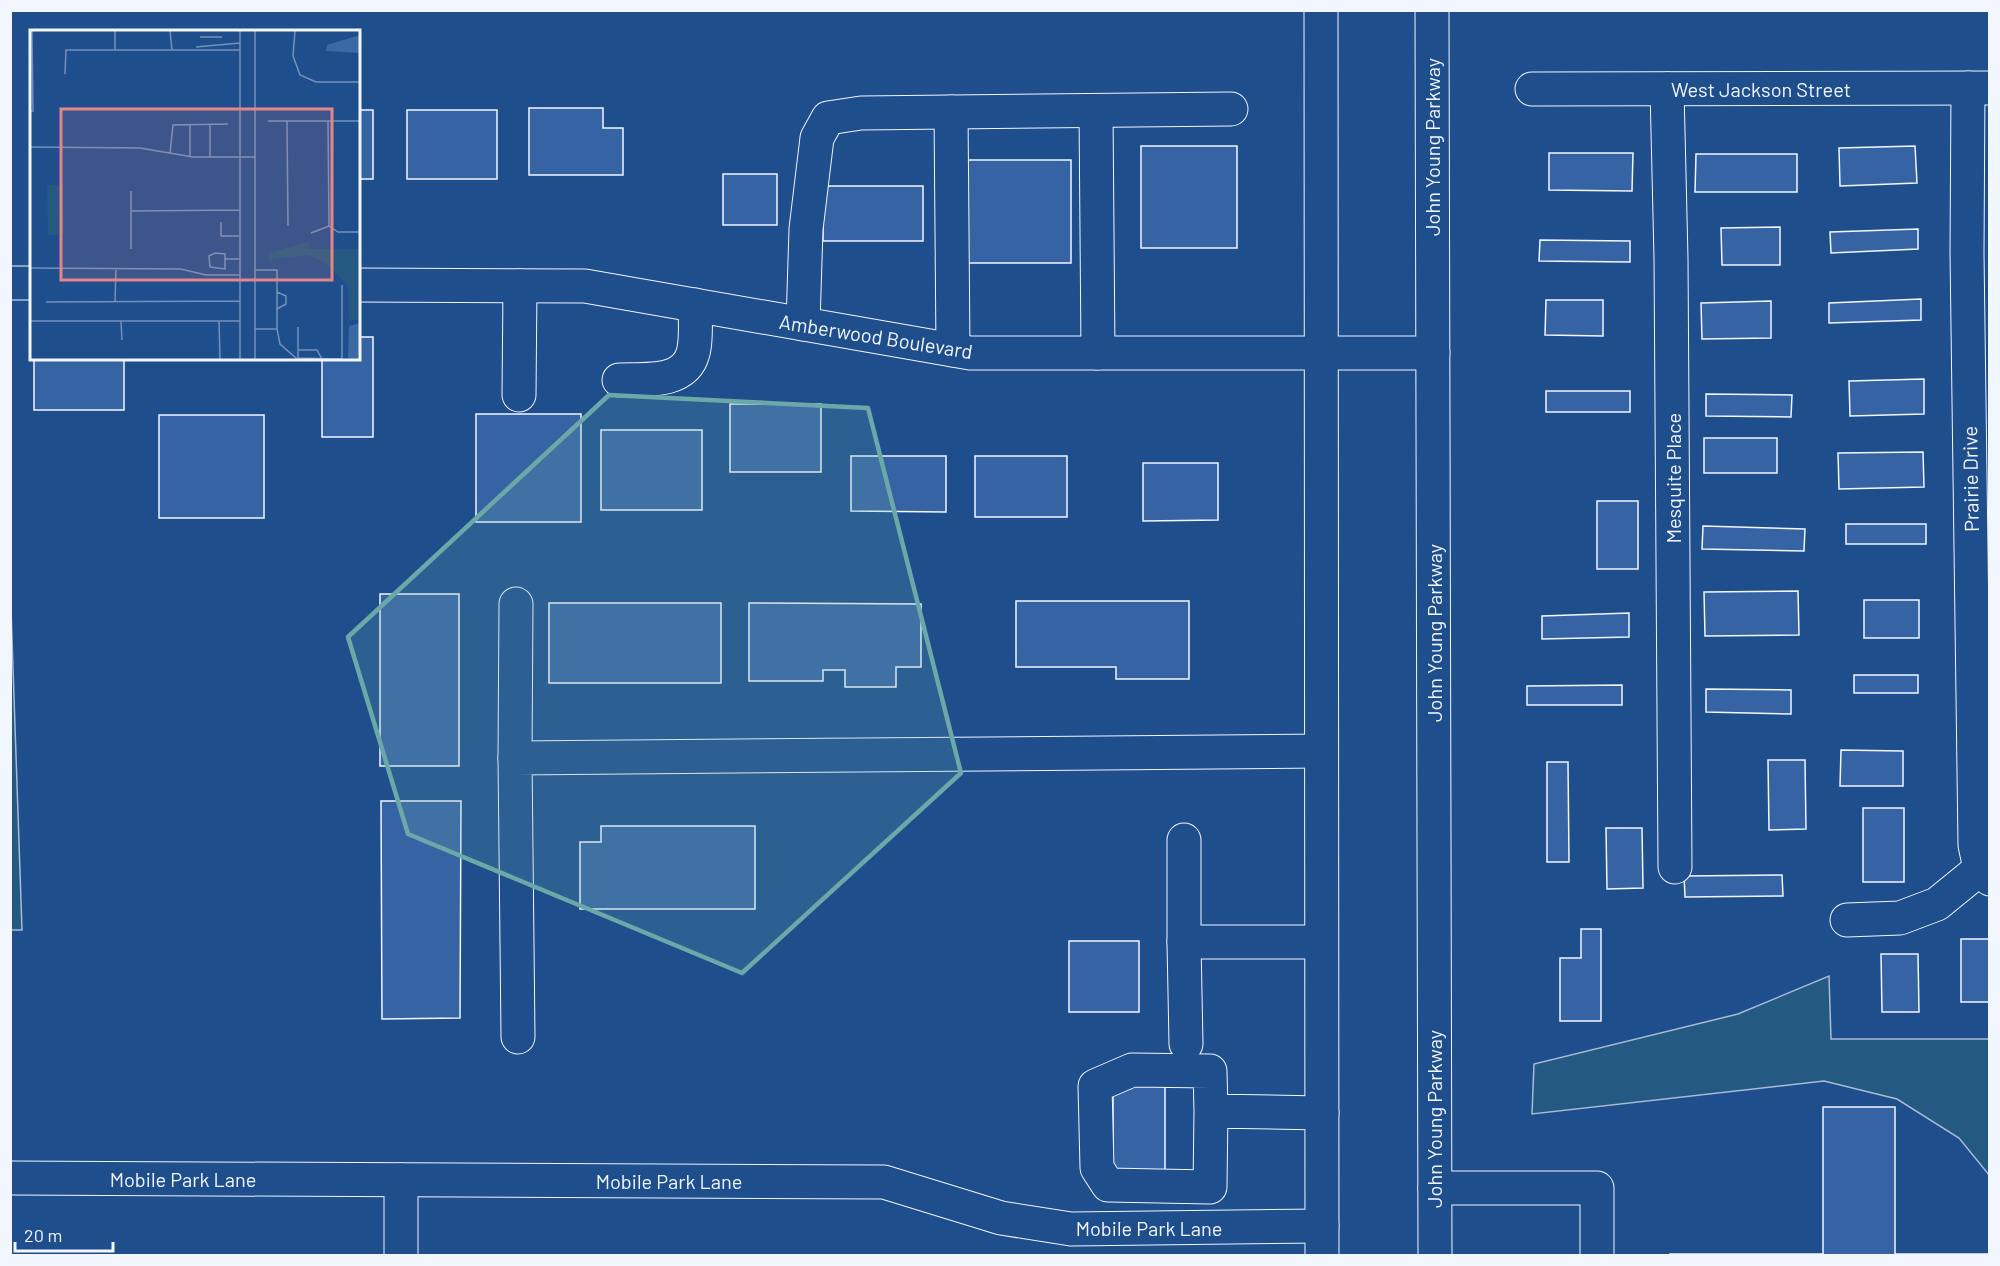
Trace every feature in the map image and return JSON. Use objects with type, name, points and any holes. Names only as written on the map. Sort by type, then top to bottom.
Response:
[{"type":"main road","points":[[1321,10],[1322,1241]]},
{"type":"main road","name":"John Young Parkway","points":[[1432,10],[1435,1256]]},
{"type":"main road","name":"West Jackson Street","points":[[1532,89],[1979,88]]},
{"type":"main road","name":"Prairie Drive","points":[[1979,88],[1967,253],[1976,845],[1985,874]]},
{"type":"main road","name":"Mesquite Place","points":[[1667,89],[1671,269],[1675,867]]},
{"type":"main road","points":[[803,324],[806,229],[816,138],[828,118],[861,112],[1231,109]]},
{"type":"main road","points":[[1096,111],[1098,353]]},
{"type":"main road","points":[[951,112],[953,350]]},
{"type":"main road","points":[[10,283],[30,283]]},
{"type":"main road","name":"Amberwood Boulevard","points":[[360,285],[585,286],[970,353],[1433,353]]},
{"type":"main road","points":[[519,395],[520,286]]},
{"type":"main road","points":[[619,380],[665,378],[681,373],[689,364],[694,351],[695,305]]},
{"type":"main road","points":[[516,604],[518,1036]]},
{"type":"main road","points":[[515,758],[1321,751]]},
{"type":"main road","points":[[1184,840],[1186,1044]]},
{"type":"main road","points":[[1847,920],[1900,918],[1937,904],[1985,874]]},
{"type":"main road","points":[[1184,942],[1321,942]]},
{"type":"main road","points":[[1132,1070],[1210,1071],[1211,1111],[1210,1187],[1108,1185],[1097,1168],[1095,1086],[1132,1070]]},
{"type":"main road","points":[[1211,1111],[1322,1113]]},
{"type":"main road","name":"Mobile Park Lane","points":[[10,1178],[884,1182],[1001,1218],[1071,1229],[1322,1241]]},
{"type":"main road","points":[[401,1256],[402,1180]]},
{"type":"main road","points":[[1435,1188],[1597,1188],[1597,1256]]},
{"type":"highlighted area","points":[[609,395],[868,408],[961,773],[742,973],[408,834],[348,637]]},
{"type":"shaded area","points":[[10,580],[22,930],[10,930]]},
{"type":"shaded area","points":[[1829,976],[1831,1039],[1989,1039],[1989,1175],[1959,1138],[1897,1099],[1824,1081],[1532,1114],[1534,1064],[1738,1014]]},
{"type":"building","points":[[529,108],[603,108],[603,128],[623,128],[623,175],[529,175]]},
{"type":"building","points":[[360,110],[373,110],[373,179],[360,179]]},
{"type":"building","points":[[407,110],[497,110],[497,179],[407,179]]},
{"type":"building","points":[[1141,146],[1237,146],[1237,248],[1141,248]]},
{"type":"building","points":[[1915,146],[1917,183],[1840,186],[1839,148]]},
{"type":"building","points":[[1549,153],[1633,153],[1632,191],[1549,190]]},
{"type":"building","points":[[1696,154],[1797,154],[1797,192],[1695,192]]},
{"type":"building","points":[[962,160],[1071,160],[1071,263],[962,263]]},
{"type":"building","points":[[723,174],[777,174],[777,225],[723,225]]},
{"type":"building","points":[[823,186],[923,186],[923,241],[823,241]]},
{"type":"building","points":[[1780,227],[1780,265],[1722,265],[1721,228]]},
{"type":"building","points":[[1918,229],[1918,249],[1831,253],[1830,232]]},
{"type":"building","points":[[1540,240],[1630,241],[1630,262],[1539,261]]},
{"type":"building","points":[[1921,299],[1921,320],[1829,323],[1829,303]]},
{"type":"building","points":[[1546,300],[1603,300],[1603,336],[1545,335]]},
{"type":"building","points":[[1771,301],[1771,338],[1702,339],[1701,303]]},
{"type":"building","points":[[360,337],[373,337],[373,437],[322,437],[322,360],[360,360]]},
{"type":"building","points":[[34,360],[124,360],[124,410],[34,410]]},
{"type":"building","points":[[1924,379],[1924,414],[1850,416],[1849,381]]},
{"type":"building","points":[[1546,391],[1630,391],[1630,412],[1546,412]]},
{"type":"building","points":[[1706,394],[1792,395],[1791,417],[1706,416]]},
{"type":"building","points":[[730,404],[821,404],[821,472],[730,472]]},
{"type":"building","points":[[476,414],[581,414],[581,522],[476,522]]},
{"type":"building","points":[[159,415],[264,415],[264,518],[159,518]]},
{"type":"building","points":[[601,430],[702,430],[702,510],[601,510]]},
{"type":"building","points":[[1704,438],[1777,438],[1777,473],[1704,473]]},
{"type":"building","points":[[1923,452],[1924,487],[1839,489],[1838,453]]},
{"type":"building","points":[[851,456],[946,456],[946,512],[851,511]]},
{"type":"building","points":[[975,456],[1067,456],[1067,517],[975,517]]},
{"type":"building","points":[[1143,463],[1218,463],[1218,520],[1143,521]]},
{"type":"building","points":[[1597,501],[1638,501],[1638,569],[1597,569]]},
{"type":"building","points":[[1846,524],[1926,524],[1926,544],[1846,544]]},
{"type":"building","points":[[1703,526],[1805,529],[1804,551],[1702,549]]},
{"type":"building","points":[[1798,591],[1799,635],[1705,636],[1704,592]]},
{"type":"building","points":[[380,594],[459,594],[459,766],[380,766]]},
{"type":"building","points":[[1864,600],[1919,600],[1919,638],[1864,638]]},
{"type":"building","points":[[1016,601],[1189,601],[1189,679],[1116,679],[1116,667],[1016,667]]},
{"type":"building","points":[[549,603],[721,603],[721,683],[549,683]]},
{"type":"building","points":[[749,603],[921,604],[921,667],[896,667],[896,687],[845,687],[845,670],[823,670],[823,681],[749,681]]},
{"type":"building","points":[[1629,613],[1629,637],[1542,639],[1542,616]]},
{"type":"building","points":[[1854,675],[1918,675],[1918,693],[1854,693]]},
{"type":"building","points":[[1622,685],[1622,705],[1527,705],[1527,686]]},
{"type":"building","points":[[1706,689],[1791,690],[1791,714],[1706,712]]},
{"type":"building","points":[[1841,750],[1903,751],[1903,786],[1840,786]]},
{"type":"building","points":[[1768,760],[1805,760],[1806,829],[1769,830]]},
{"type":"building","points":[[1547,762],[1568,762],[1569,862],[1547,862]]},
{"type":"building","points":[[381,801],[461,801],[460,1018],[382,1019]]},
{"type":"building","points":[[1863,808],[1904,808],[1904,882],[1863,882]]},
{"type":"building","points":[[601,826],[755,826],[755,909],[580,909],[580,842],[601,842]]},
{"type":"building","points":[[1606,828],[1642,828],[1643,888],[1607,889]]},
{"type":"building","points":[[1782,875],[1783,896],[1685,897],[1684,876]]},
{"type":"building","points":[[1581,929],[1601,929],[1601,1021],[1560,1021],[1560,958],[1581,958]]},
{"type":"building","points":[[1961,939],[1990,939],[1990,1002],[1961,1002]]},
{"type":"building","points":[[1069,941],[1139,941],[1139,1012],[1069,1012]]},
{"type":"building","points":[[1881,954],[1918,954],[1919,1012],[1882,1012]]},
{"type":"building","points":[[1113,1082],[1165,1082],[1165,1174],[1113,1174]]},
{"type":"building","points":[[1823,1107],[1895,1107],[1895,1254],[1990,1254],[1990,1256],[1670,1256],[1670,1254],[1823,1254]]}]
